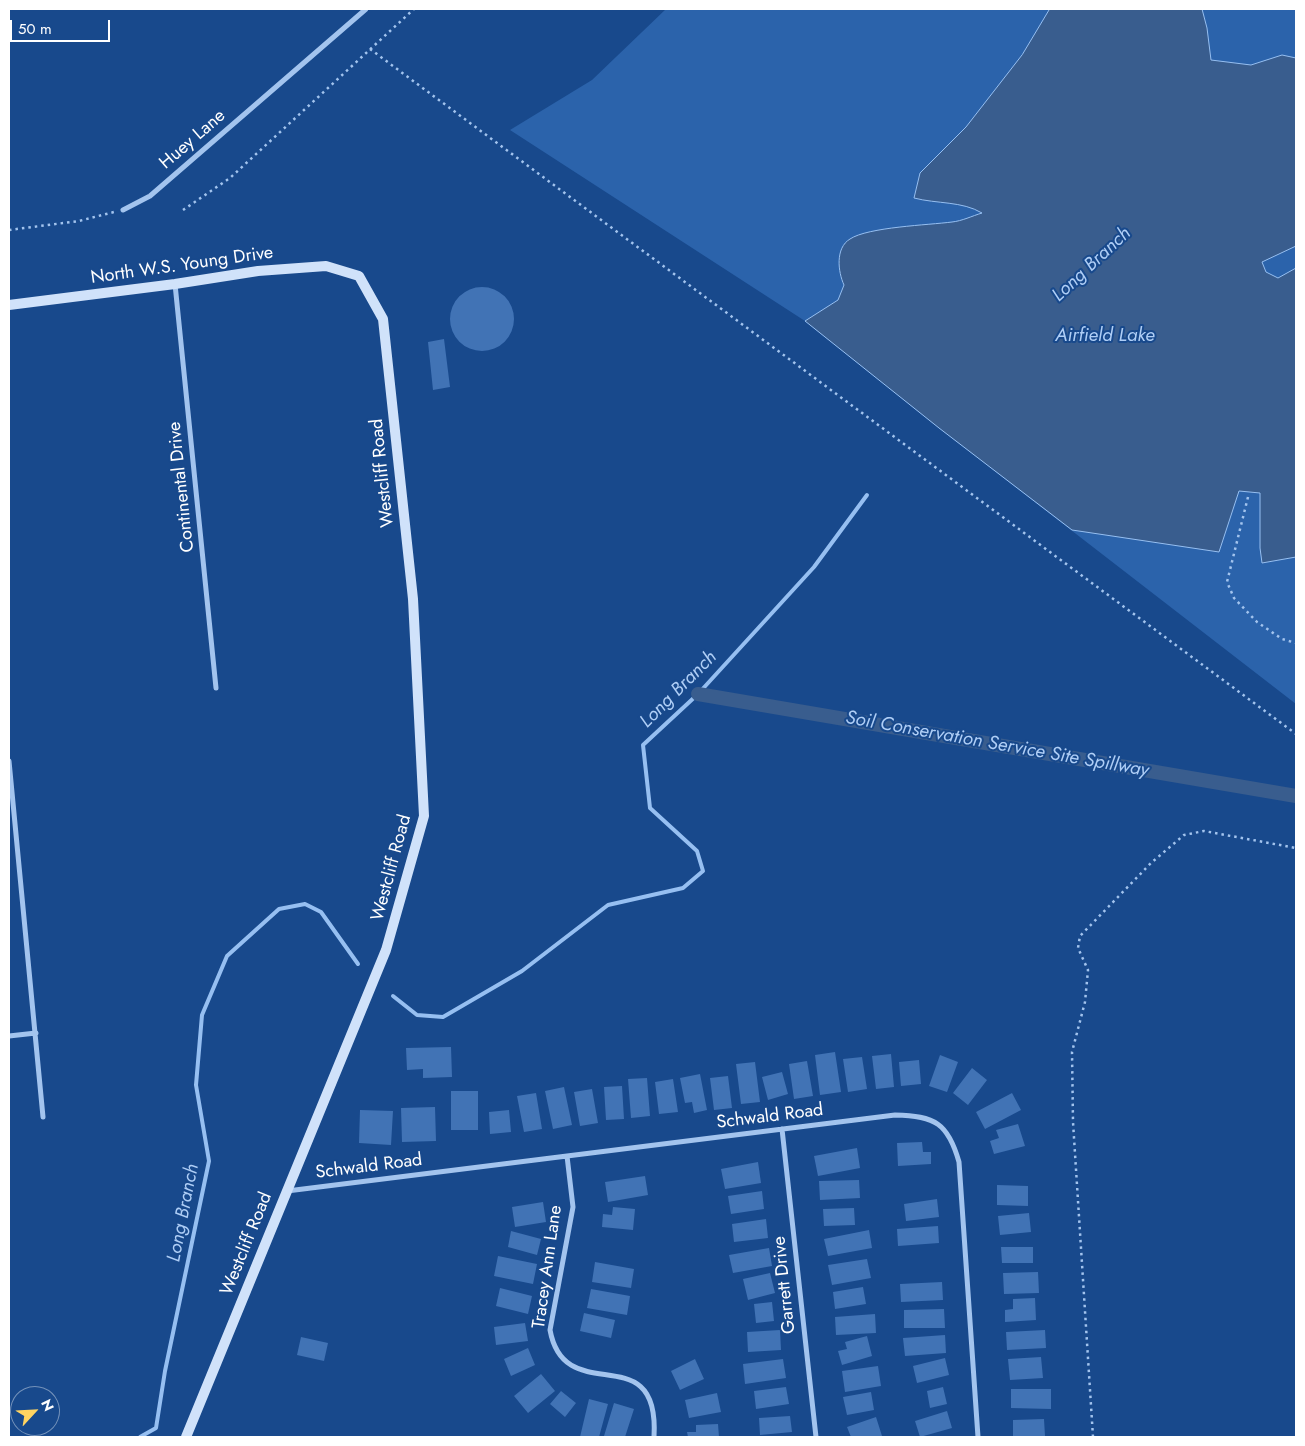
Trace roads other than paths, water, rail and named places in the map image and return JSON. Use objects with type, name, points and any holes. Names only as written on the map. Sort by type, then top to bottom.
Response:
[{"type":"street","name":"Huey Lane","points":[[123,210],[150,196],[366,9]]},
{"type":"street","name":"North W.S. Young Drive","points":[[9,305],[175,284],[258,271],[326,266],[359,276]]},
{"type":"street","name":"Westcliff Road","points":[[186,1437],[386,950],[424,816],[414,599],[383,319],[359,276]]},
{"type":"street","name":"Continental Drive","points":[[175,284],[216,688]]},
{"type":"street","points":[[9,761],[43,1117]]},
{"type":"street","points":[[9,1036],[36,1033]]},
{"type":"street","name":"Schwald Road","points":[[286,1191],[895,1114],[929,1118],[942,1126],[949,1134],[959,1162],[978,1437]]},
{"type":"street","name":"Garrett Drive","points":[[782,1129],[816,1437]]},
{"type":"street","name":"Tracey Ann Lane","points":[[567,1156],[573,1207],[550,1330],[553,1344],[560,1357],[579,1370],[625,1378],[642,1388],[654,1410],[654,1437]]},
{"type":"water","name":"Airfield Lake","points":[[1050,9],[1202,9],[1207,28],[1211,60],[1251,65],[1282,55],[1296,58],[1296,246],[1262,262],[1266,272],[1278,278],[1296,268],[1296,557],[1262,563],[1260,548],[1260,493],[1239,491],[1219,552],[1072,530],[939,428],[805,321],[838,300],[844,285],[839,267],[840,254],[845,243],[850,239],[870,232],[899,227],[963,220],[982,213],[966,206],[914,198],[920,173],[966,127],[1022,55]]},
{"type":"waterway","name":"Long Branch","points":[[393,996],[417,1015],[443,1017],[522,971],[608,905],[683,888],[703,871],[697,851],[650,808],[643,745],[698,694],[814,567],[867,495]]},
{"type":"waterway","name":"Soil Conservation Service Site Spillway","points":[[698,694],[1296,796]]},
{"type":"waterway","name":"Long Branch","points":[[140,1437],[156,1428],[165,1371],[209,1161],[196,1085],[202,1015],[227,956],[279,909],[305,904],[321,912],[358,964]]}]
